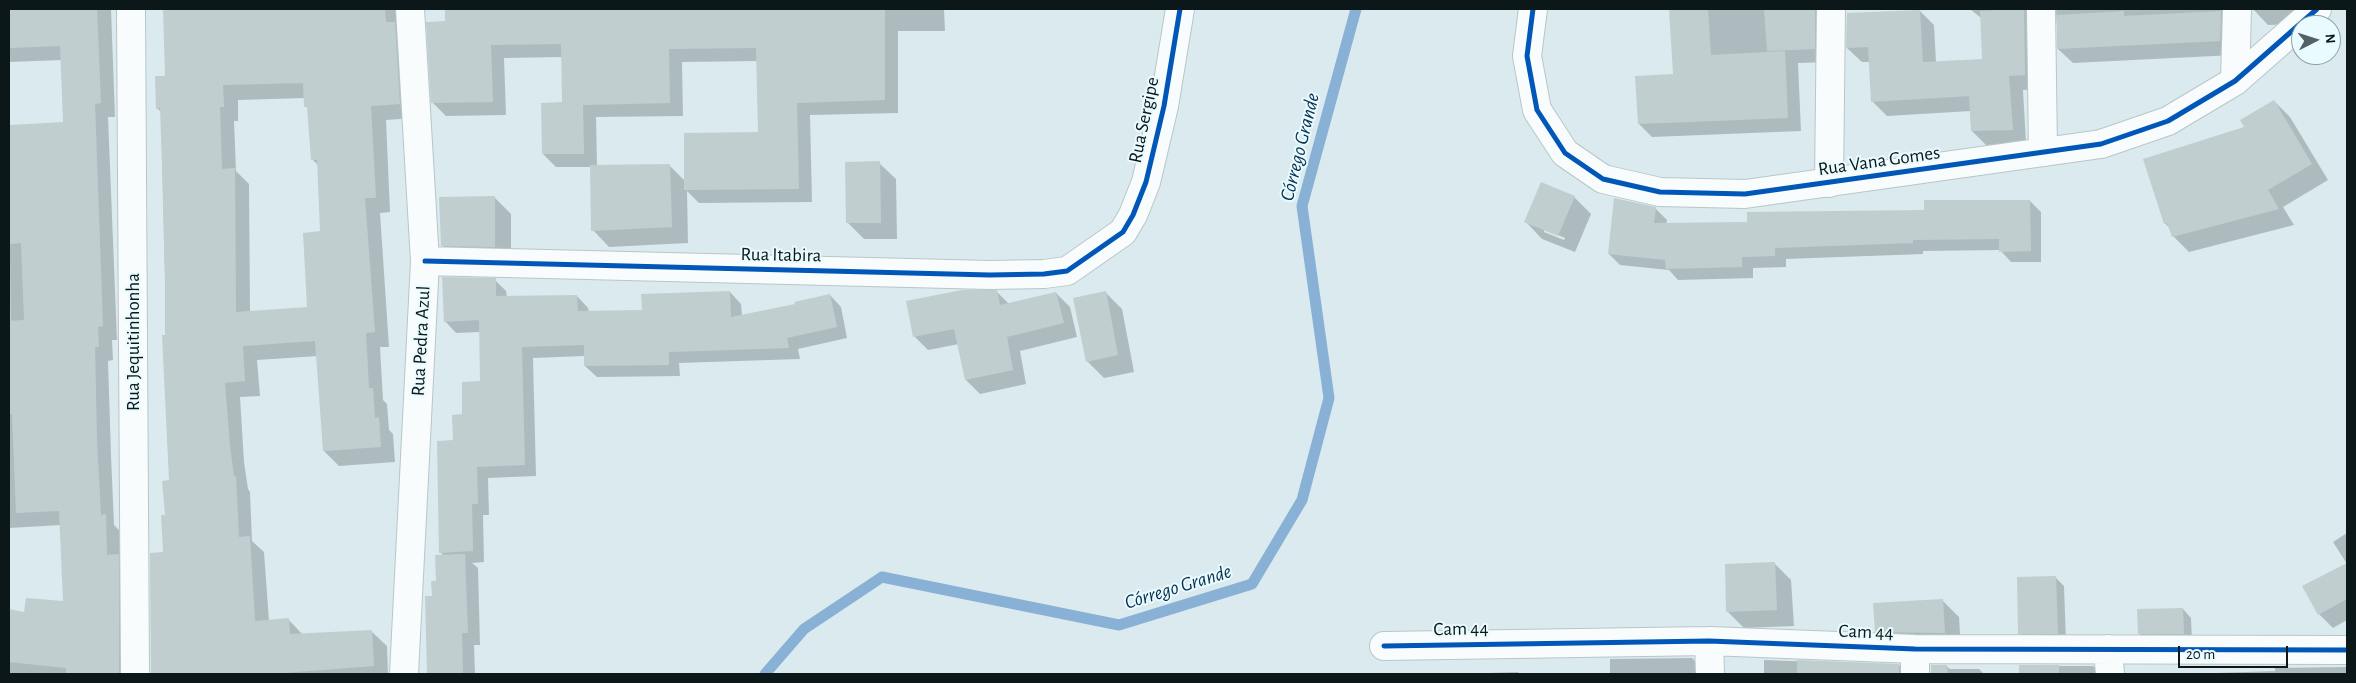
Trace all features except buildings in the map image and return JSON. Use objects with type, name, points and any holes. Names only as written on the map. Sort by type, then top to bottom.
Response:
[{"type":"street","name":"Rua Jequitinhonha","points":[[132,9],[136,674]]},
{"type":"street","name":"Rua Pedra Azul","points":[[404,674],[425,261],[410,9]]},
{"type":"street","name":"Rua Sergipe","points":[[1123,232],[1134,215],[1146,182],[1164,106],[1180,9]]},
{"type":"street","name":"Rua Vana Gomes","points":[[1533,9],[1527,56],[1537,110],[1565,153],[1603,179],[1660,192],[1745,194],[2101,144],[2168,121],[2235,81],[2317,9]]},
{"type":"street","points":[[1829,183],[1831,9]]},
{"type":"street","points":[[2041,9],[2043,152]]},
{"type":"street","points":[[2235,81],[2236,9]]},
{"type":"street","name":"Rua Itabira","points":[[425,261],[885,273],[1044,274],[1068,270],[1123,232]]},
{"type":"street","points":[[2336,650],[2347,633]]},
{"type":"street","points":[[1709,641],[1710,674]]},
{"type":"street","name":"Cam 44","points":[[1384,646],[1709,641],[1915,661],[2109,662],[2336,650]]},
{"type":"waterway","name":"Córrego Grande","points":[[765,674],[804,629],[882,577],[1119,625],[1252,584],[1302,500],[1329,398],[1302,206],[1356,9]]},
{"type":"cycle path","points":[[425,261],[990,275],[1044,274],[1067,271],[1123,232],[1133,215],[1146,182],[1164,106],[1180,9]]},
{"type":"cycle path","points":[[1533,9],[1527,56],[1537,110],[1565,153],[1603,179],[1660,192],[1745,194],[2101,144],[2168,121],[2235,81],[2317,9]]},
{"type":"cycle path","points":[[1384,646],[1709,641],[1915,649],[2347,650]]}]
